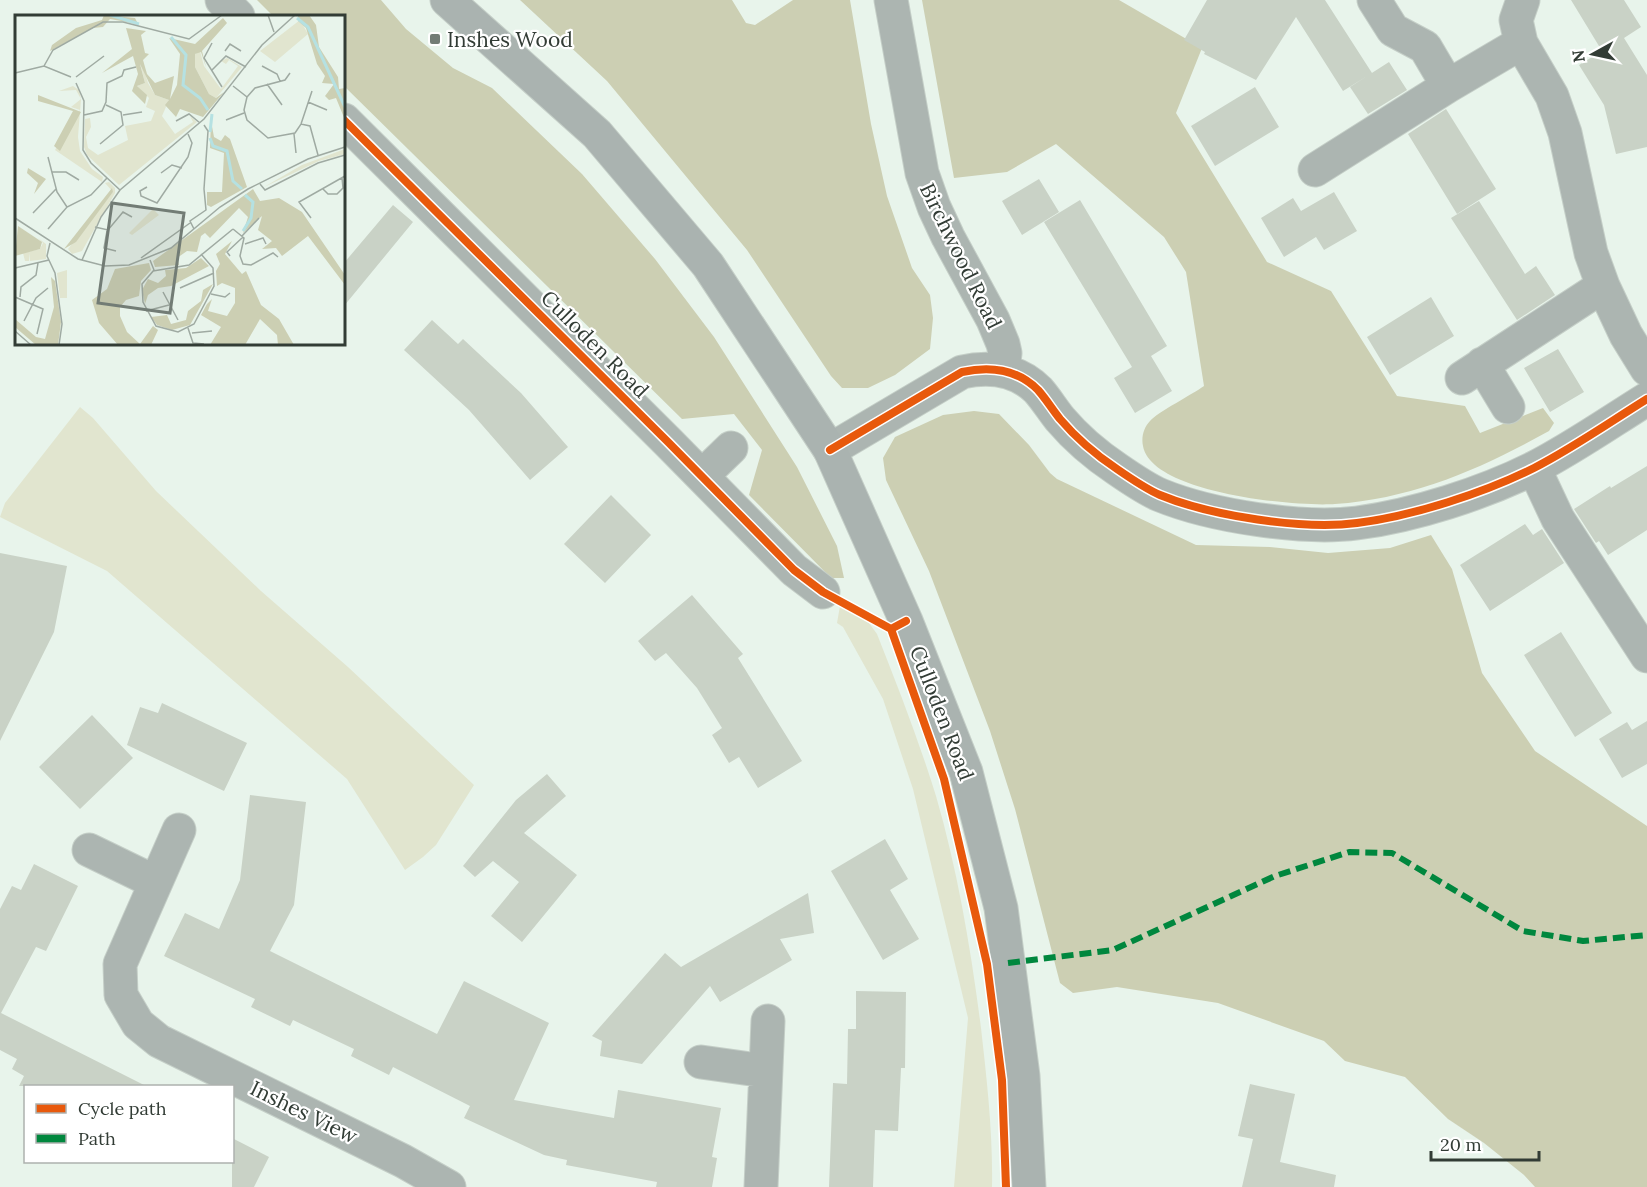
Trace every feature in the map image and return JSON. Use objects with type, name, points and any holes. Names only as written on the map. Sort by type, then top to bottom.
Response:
[{"type":"main road","name":"Culloden Road","points":[[447,0],[597,134],[708,265],[830,450],[906,621],[966,772],[1001,908],[1023,1076],[1029,1187]]},
{"type":"street","points":[[222,0],[237,15]]},
{"type":"street","name":"Birchwood Road","points":[[891,0],[922,174],[948,237],[993,320],[1003,344],[1005,353],[1003,371]]},
{"type":"street","points":[[1374,0],[1393,30],[1425,47],[1448,86]]},
{"type":"street","points":[[1523,0],[1516,20],[1521,43],[1552,96],[1565,133],[1586,230],[1603,286],[1626,334],[1647,369]]},
{"type":"street","points":[[1315,170],[1521,43]]},
{"type":"street","name":"Culloden Road","points":[[345,121],[794,570],[823,592]]},
{"type":"street","points":[[1508,407],[1472,371],[1603,286]]},
{"type":"street","points":[[830,450],[962,372],[982,368],[1021,376],[1037,390],[1086,447],[1119,471],[1160,494],[1203,509],[1238,516],[1294,522],[1356,523],[1407,513],[1493,486],[1534,468],[1647,399]]},
{"type":"street","points":[[702,476],[731,448]]},
{"type":"street","points":[[1534,468],[1558,519],[1647,656]]},
{"type":"street","name":"Inshes View","points":[[179,830],[120,964],[121,995],[138,1024],[159,1041],[403,1161],[449,1187]]},
{"type":"street","points":[[89,850],[155,882]]},
{"type":"street","points":[[761,1187],[768,1021]]},
{"type":"street","points":[[701,1062],[765,1071]]},
{"type":"green space","points":[[257,0],[381,0],[406,29],[453,68],[492,88],[582,174],[655,259],[714,337],[797,467],[837,546],[844,578],[831,578],[749,495],[762,450],[734,414],[682,419],[345,87],[345,15],[272,15]]},
{"type":"green space","points":[[520,0],[732,0],[746,23],[755,25],[793,0],[850,0],[871,124],[887,196],[912,268],[930,295],[933,318],[930,349],[895,375],[868,388],[842,388],[831,376],[747,250],[607,81]]},
{"type":"green space","points":[[922,0],[1119,0],[1202,48],[1176,113],[1267,262],[1331,291],[1397,396],[1465,406],[1480,433],[1543,408],[1554,423],[1549,431],[1498,458],[1420,488],[1364,501],[1335,504],[1289,503],[1227,494],[1197,486],[1171,475],[1152,462],[1143,446],[1142,439],[1146,426],[1154,417],[1204,386],[1186,272],[1164,237],[1056,144],[1007,172],[954,178]]},
{"type":"green space","points":[[80,407],[93,418],[156,491],[261,591],[348,667],[474,785],[436,845],[423,857],[405,870],[347,779],[107,571],[0,517],[5,503]]},
{"type":"green space","points":[[974,411],[999,414],[1057,479],[1196,545],[1270,547],[1328,553],[1390,548],[1431,535],[1452,569],[1482,673],[1535,751],[1647,826],[1647,1187],[1535,1187],[1524,1175],[1484,1143],[1448,1119],[1405,1077],[1345,1061],[1324,1041],[1218,1003],[1117,987],[1073,993],[1060,983],[1015,809],[990,731],[929,571],[886,480],[883,458],[895,437],[943,415]]},
{"type":"green space","points":[[840,606],[869,623],[877,634],[923,755],[944,825],[963,911],[981,1028],[991,1127],[992,1187],[954,1187],[968,1018],[913,789],[883,699],[843,627],[837,623]]},
{"type":"building","points":[[1207,0],[1325,0],[1372,73],[1343,91],[1296,17],[1256,80],[1204,54],[1205,52],[1184,40]]},
{"type":"building","points":[[1571,0],[1624,0],[1641,27],[1624,38],[1647,75],[1647,147],[1616,154],[1604,105],[1579,65],[1602,51]]},
{"type":"building","points":[[1389,62],[1407,90],[1368,114],[1350,87]]},
{"type":"building","points":[[1255,87],[1279,127],[1215,166],[1191,126]]},
{"type":"building","points":[[1446,109],[1496,189],[1457,214],[1408,134]]},
{"type":"building","points":[[1039,179],[1059,212],[1022,235],[1002,201]]},
{"type":"building","points":[[1334,192],[1357,231],[1324,250],[1316,237],[1284,257],[1261,218],[1293,198],[1301,211]]},
{"type":"building","points":[[1080,200],[1167,346],[1151,356],[1172,391],[1135,413],[1114,378],[1132,367],[1044,222]]},
{"type":"building","points":[[1479,201],[1525,274],[1536,266],[1555,295],[1517,320],[1451,218]]},
{"type":"building","points":[[393,205],[413,222],[345,305],[345,262]]},
{"type":"building","points":[[1431,297],[1454,336],[1390,375],[1367,337]]},
{"type":"building","points":[[432,320],[458,344],[463,339],[521,393],[568,447],[530,480],[469,410],[404,350]]},
{"type":"building","points":[[1558,349],[1584,392],[1550,412],[1524,368]]},
{"type":"building","points":[[1647,466],[1647,530],[1608,555],[1599,541],[1596,543],[1574,509]]},
{"type":"building","points":[[611,495],[651,535],[605,583],[564,544]]},
{"type":"building","points":[[1525,524],[1533,535],[1542,529],[1564,563],[1490,611],[1460,565]]},
{"type":"building","points":[[0,553],[67,566],[54,632],[0,741]]},
{"type":"building","points":[[692,595],[743,654],[738,658],[802,761],[758,788],[739,757],[729,763],[712,735],[722,728],[697,688],[666,653],[655,661],[638,641]]},
{"type":"building","points":[[1561,632],[1612,713],[1575,737],[1524,655]]},
{"type":"building","points":[[162,703],[247,743],[224,791],[127,745],[140,707],[158,713]]},
{"type":"building","points":[[92,715],[133,758],[80,809],[39,767]]},
{"type":"building","points":[[1647,721],[1647,764],[1622,778],[1599,739],[1627,722],[1632,730]]},
{"type":"building","points":[[547,774],[566,796],[524,833],[577,875],[522,942],[491,916],[519,882],[493,861],[475,877],[463,866],[516,800]]},
{"type":"building","points":[[250,795],[306,802],[294,905],[270,951],[437,1034],[464,981],[549,1023],[514,1100],[614,1118],[618,1090],[721,1108],[712,1157],[717,1158],[712,1187],[656,1187],[657,1182],[566,1165],[567,1160],[544,1155],[464,1118],[470,1106],[393,1067],[389,1075],[351,1056],[354,1049],[293,1020],[290,1026],[251,1007],[255,999],[164,956],[185,913],[219,929],[240,880]]},
{"type":"building","points":[[885,839],[908,879],[890,890],[919,939],[883,960],[831,871]]},
{"type":"building","points":[[34,864],[78,886],[46,951],[36,947],[1,1013],[144,1085],[19,1086],[24,1076],[12,1069],[17,1059],[0,1050],[0,909],[12,886],[21,890]]},
{"type":"building","points":[[808,893],[814,933],[780,939],[792,960],[720,1002],[710,986],[642,1064],[600,1056],[602,1041],[592,1036],[665,953],[681,967]]},
{"type":"building","points":[[856,991],[906,992],[905,1068],[901,1068],[898,1131],[875,1130],[873,1187],[829,1187],[833,1083],[847,1084],[848,1029],[856,1029]]},
{"type":"building","points":[[1250,1084],[1295,1094],[1280,1162],[1336,1175],[1334,1187],[1242,1187],[1253,1139],[1238,1136]]},
{"type":"building","points":[[234,1139],[269,1157],[254,1187],[232,1187]]},
{"type":"marked path","points":[[1008,963],[1113,950],[1275,876],[1349,852],[1392,853],[1523,931],[1583,941],[1647,935]]},
{"type":"cycle path","points":[[345,121],[794,570],[823,592],[891,629],[906,621]]},
{"type":"cycle path","points":[[830,450],[962,372],[982,369],[1002,371],[1012,373],[1030,383],[1041,393],[1066,426],[1087,446],[1127,476],[1160,495],[1181,503],[1257,520],[1335,525],[1401,515],[1493,486],[1549,460],[1647,399]]},
{"type":"cycle path","points":[[891,629],[944,779],[987,964],[1002,1080],[1006,1187]]},
{"type":"place","name":"Inshes Wood","points":[[435,39]]}]
